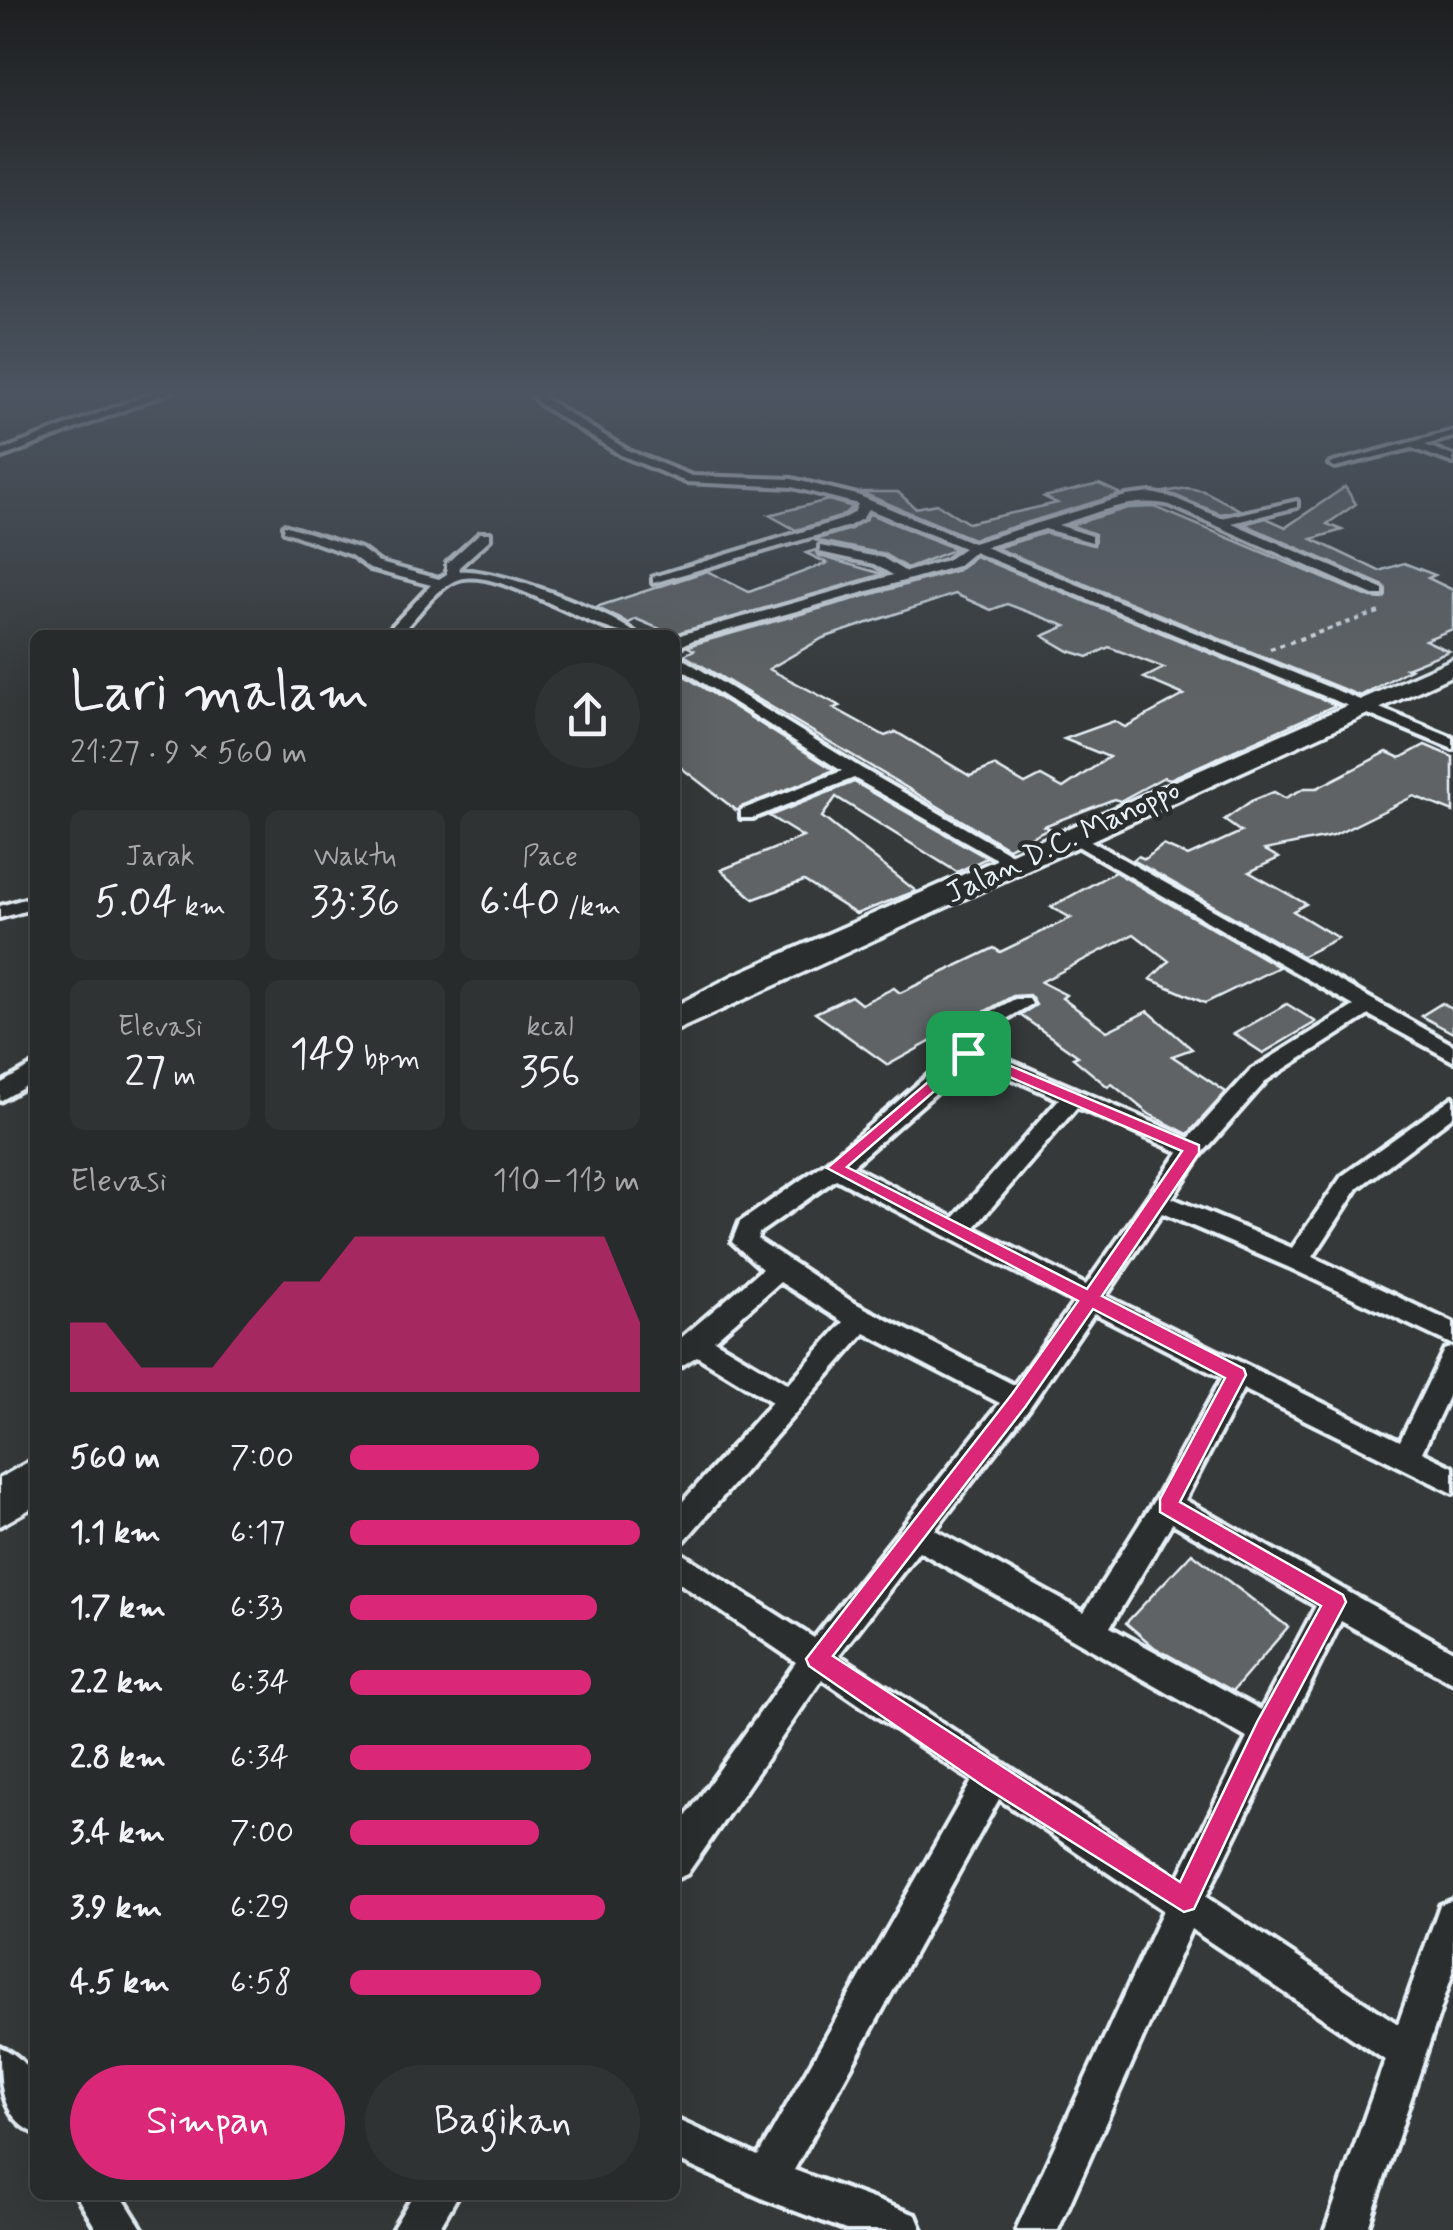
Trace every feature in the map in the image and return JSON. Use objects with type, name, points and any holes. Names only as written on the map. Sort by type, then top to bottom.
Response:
[{"type":"highway","name":"Jalan D.C. Manoppo","points":[[680,1017],[744,984],[1453,666]]},
{"type":"highway","points":[[0,1505],[30,1483]]},
{"type":"street","points":[[832,494],[865,503],[1365,704],[1453,744]]},
{"type":"street","points":[[680,642],[952,563],[973,548],[1151,497],[1220,522],[1378,592]]},
{"type":"street","points":[[658,580],[845,522],[859,515],[865,503]]},
{"type":"street","points":[[1220,522],[1293,504]]},
{"type":"street","points":[[1045,525],[1086,539]]},
{"type":"street","points":[[288,528],[356,552],[374,566],[449,580],[484,576],[568,604],[621,630]]},
{"type":"street","points":[[396,630],[449,580],[452,566],[485,536]]},
{"type":"street","points":[[825,549],[878,561],[905,577]]},
{"type":"street","points":[[683,670],[1015,862]]},
{"type":"street","points":[[747,814],[855,772]]},
{"type":"street","points":[[1076,838],[1453,1054]]},
{"type":"street","points":[[0,912],[30,903]]},
{"type":"street","points":[[1022,1004],[965,1034],[960,1047],[1193,1149]]},
{"type":"street","points":[[680,1855],[817,1659],[1019,1400],[1193,1149],[1260,1075],[1368,1006]]},
{"type":"street","points":[[968,1053],[835,1168],[746,1231],[744,1242],[778,1270],[862,1319],[1019,1400]]},
{"type":"street","points":[[0,1094],[30,1074]]},
{"type":"street","points":[[958,1230],[1075,1095]]},
{"type":"street","points":[[1297,1260],[1350,1182],[1453,1105]]},
{"type":"street","points":[[835,1168],[1237,1375],[1453,1481]]},
{"type":"street","points":[[1156,1201],[1297,1260],[1453,1335]]},
{"type":"street","points":[[778,1270],[686,1351],[791,1399]]},
{"type":"street","points":[[680,1525],[862,1319]]},
{"type":"street","points":[[1406,1457],[1453,1358]]},
{"type":"street","points":[[1090,1632],[1167,1506],[1237,1375]]},
{"type":"street","points":[[1167,1506],[1453,1668]]},
{"type":"street","points":[[913,1533],[1265,1730]]},
{"type":"street","points":[[680,1566],[1404,2050]]},
{"type":"street","points":[[1037,2230],[1184,1900],[1265,1730],[1335,1602]]},
{"type":"street","points":[[766,2180],[992,1778]]},
{"type":"street","points":[[1346,2230],[1404,2050],[1453,1918]]},
{"type":"street","points":[[0,2066],[30,2105]]},
{"type":"street","points":[[680,2141],[766,2180],[901,2230]]},
{"type":"street","points":[[100,2200],[122,2230]]},
{"type":"street","points":[[413,2230],[434,2200]]},
{"type":"path","points":[[1244,658],[1385,610],[1378,592]]},
{"type":"building","points":[[865,494],[900,494],[915,508],[937,504],[968,523],[1057,503],[1044,497],[1121,494],[973,539]]},
{"type":"building","points":[[1169,494],[1210,494],[1240,510],[1221,514]]},
{"type":"building","points":[[1335,494],[1350,494],[1356,504],[1327,524],[1342,530],[1312,539],[1379,571],[1404,563],[1435,575],[1428,578],[1453,590],[1453,629],[1425,640],[1449,651],[1406,668],[1410,669],[1360,696],[996,548],[1045,533],[1094,545],[1095,534],[1070,525],[1128,508],[1155,507],[1371,598],[1383,599],[1384,586],[1244,524],[1266,518],[1286,527]]},
{"type":"building","points":[[828,500],[853,507],[840,517],[796,530],[769,515]]},
{"type":"building","points":[[870,514],[956,549],[907,568],[884,554],[814,540],[851,529]]},
{"type":"building","points":[[816,550],[819,556],[883,574],[680,633],[680,630],[662,630],[636,619],[629,623],[596,607],[707,571],[749,592],[827,563],[806,553]]},
{"type":"building","points":[[975,556],[1336,705],[1170,779],[1164,777],[1120,801],[1114,799],[1044,826],[1049,828],[1008,848],[684,655],[694,650],[688,647],[694,644],[958,570]],"holes":[[[955,594],[991,610],[1007,604],[1066,626],[1043,636],[1069,651],[1088,657],[1109,647],[1164,668],[1144,678],[1184,695],[1125,727],[1114,721],[1064,739],[1109,757],[1063,788],[1041,776],[1025,784],[994,766],[970,776],[896,732],[885,736],[834,708],[840,706],[769,669],[823,638]]]},
{"type":"building","points":[[680,673],[834,770],[737,811],[680,767]]},
{"type":"building","points":[[1425,745],[1453,757],[1453,812],[1414,796],[1333,836],[1265,850],[1279,858],[1249,872],[1306,904],[1293,911],[1338,938],[1302,956],[1133,860],[1138,856],[1145,859],[1163,845],[1188,856],[1241,832],[1224,820],[1251,801],[1274,792],[1285,798],[1305,788],[1317,788],[1387,752],[1400,758]]},
{"type":"building","points":[[854,782],[987,858],[957,872],[836,797],[822,817],[916,891],[856,914],[804,881],[754,899],[721,870],[803,837],[769,816]]},
{"type":"building","points":[[1115,872],[1279,967],[1205,1003],[1150,979],[1169,961],[1134,934],[1041,982],[1066,995],[1062,998],[1107,1031],[1148,1011],[1192,1049],[1172,1056],[1226,1092],[1188,1134],[1149,1114],[1112,1084],[1108,1087],[1073,1058],[1078,1056],[1020,1015],[1036,1005],[1029,995],[1013,996],[888,1065],[815,1013],[851,996],[861,1004],[894,988],[900,993],[994,948],[1000,952],[1071,918],[1051,907]]},
{"type":"building","points":[[1442,1003],[1453,1010],[1453,1033],[1421,1016]]},
{"type":"building","points":[[1287,1004],[1316,1022],[1263,1053],[1234,1034]]},
{"type":"building","points":[[1192,1553],[1288,1627],[1233,1691],[1154,1647],[1126,1623]]},
{"type":"route","points":[[968,1053],[835,1168],[958,1230],[1090,1299],[1237,1375],[1167,1506],[1335,1602],[1265,1730],[1184,1900],[992,1778],[817,1659],[1019,1400],[1090,1299],[1193,1149],[1075,1095],[968,1053]]}]
